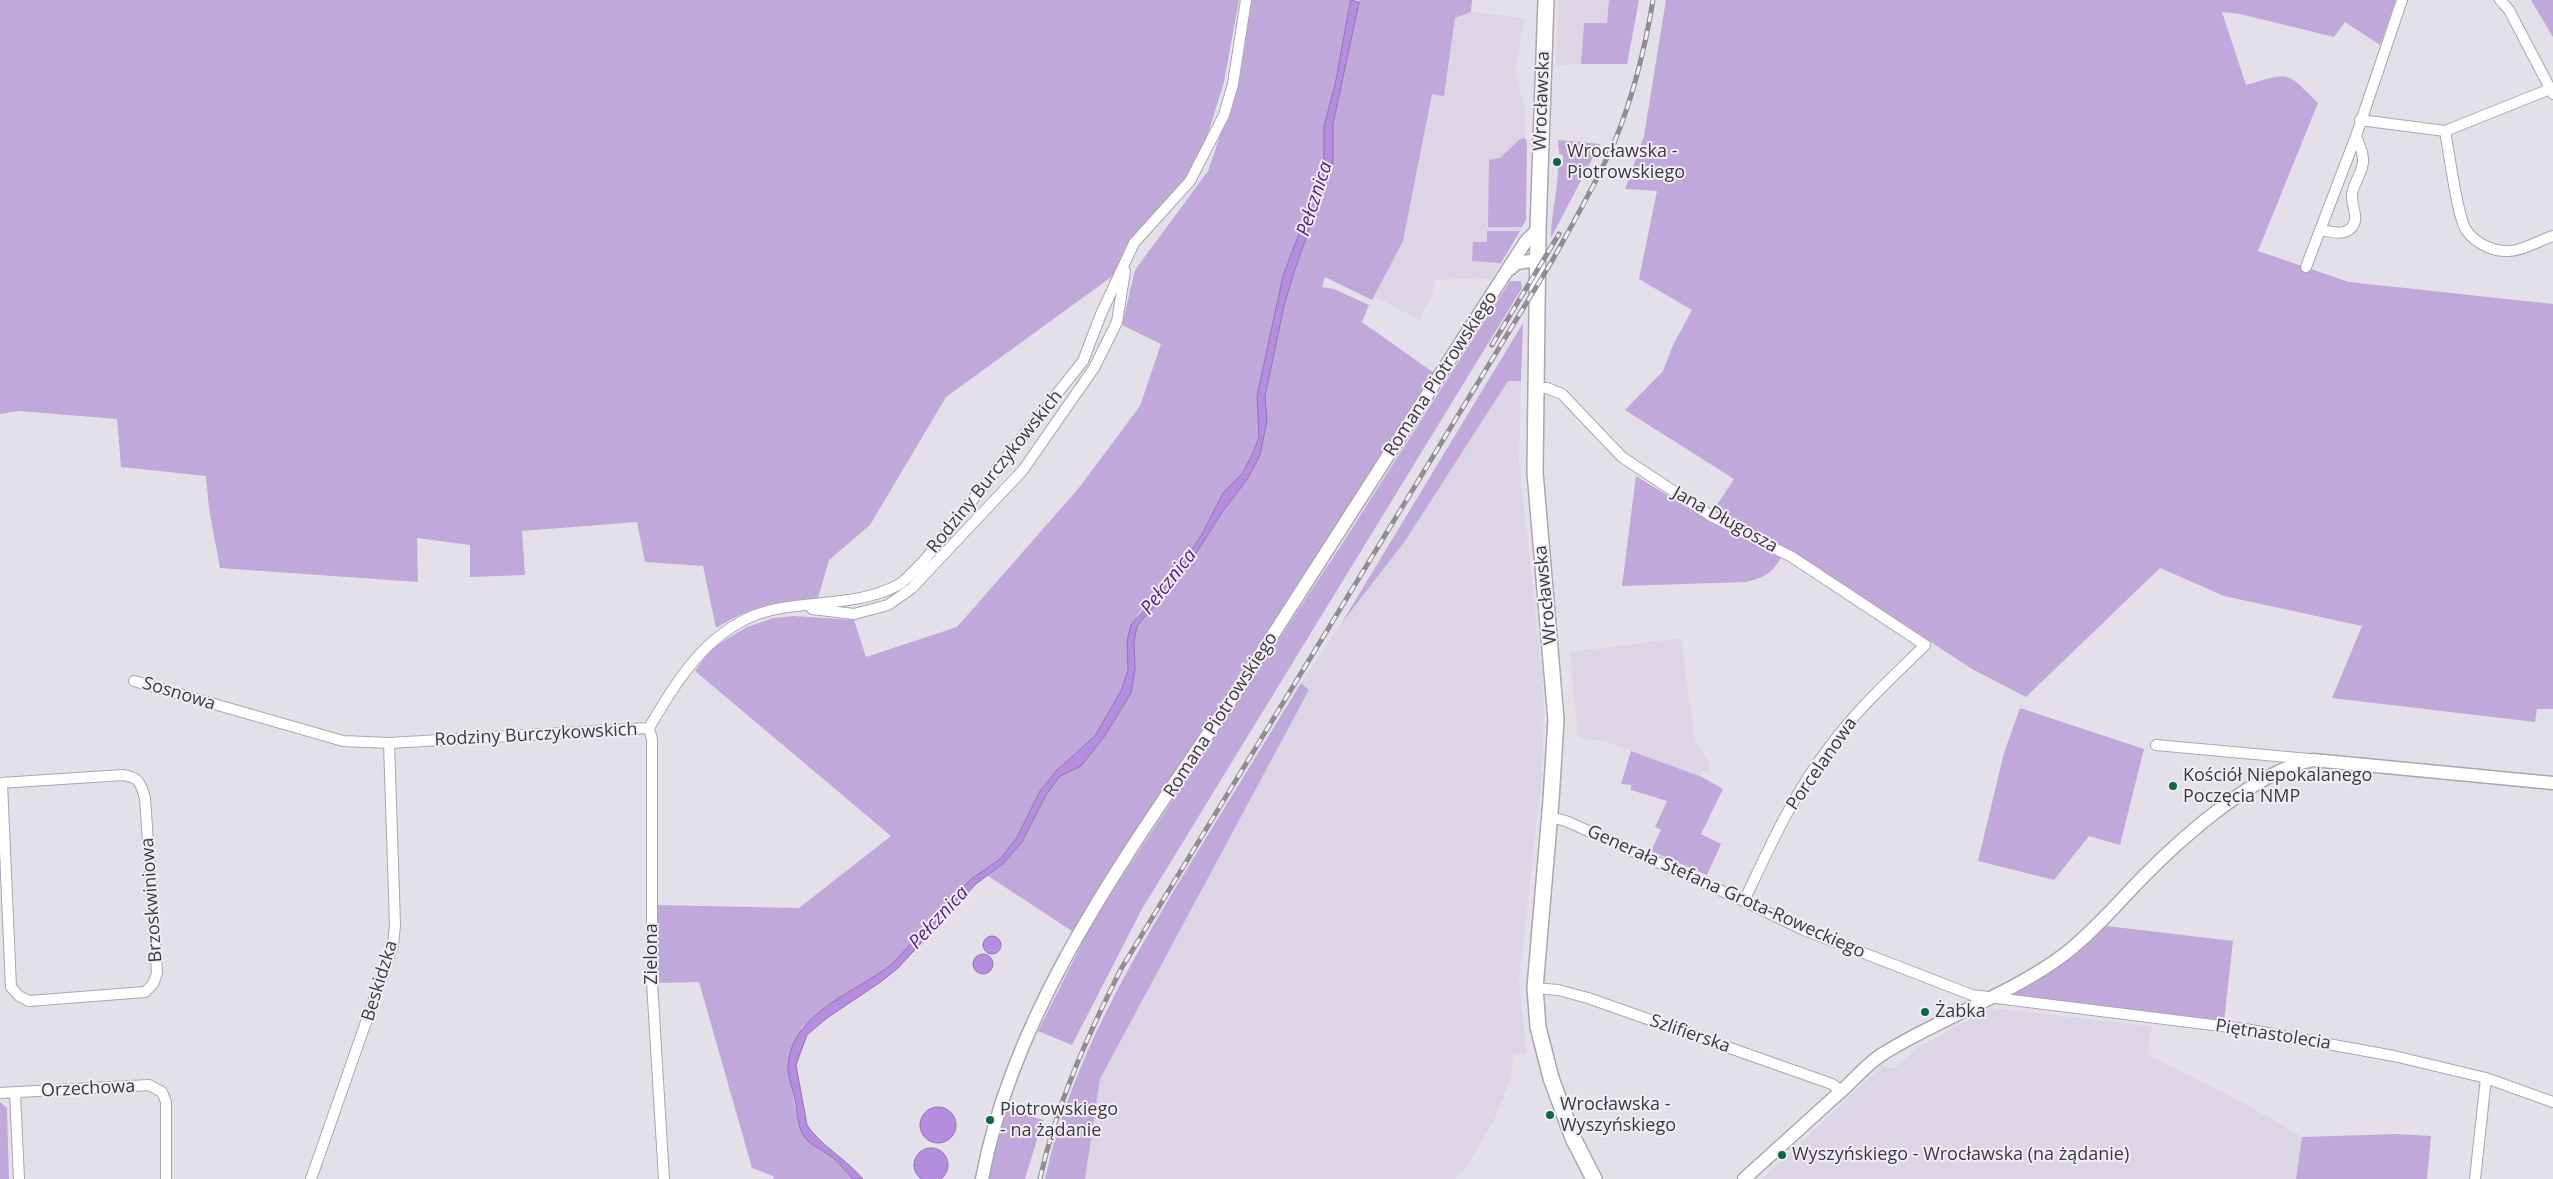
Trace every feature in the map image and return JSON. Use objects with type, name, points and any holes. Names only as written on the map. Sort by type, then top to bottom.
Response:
[{"type":"main road","name":"Wrocławska","points":[[1546,0],[1538,230],[1535,388],[1536,495],[1555,704],[1550,816],[1535,988],[1538,1027],[1550,1078],[1573,1138],[1594,1179]]},
{"type":"street","name":"Rodziny Burczykowskich","points":[[224,708],[343,741],[389,744],[649,728],[676,682],[709,644],[746,619],[773,610],[864,597],[899,585],[923,562],[1083,361],[1101,314],[1134,243],[1190,181],[1224,115],[1233,84],[1246,0]]},
{"type":"street","points":[[2306,267],[2356,136],[2402,0]]},
{"type":"street","points":[[2360,120],[2445,131],[2552,91],[2509,10],[2500,0]]},
{"type":"street","points":[[2445,131],[2460,212],[2466,229],[2474,238],[2484,245],[2497,250],[2512,251],[2553,236]]},
{"type":"street","points":[[2320,230],[2344,233],[2352,228],[2356,219],[2352,198],[2353,185],[2363,165],[2363,156],[2356,136]]},
{"type":"street","name":"Romana Piotrowskiego","points":[[982,1179],[994,1122],[1033,1024],[1090,914],[1332,545],[1526,241],[1538,230]]},
{"type":"street","name":"Romana Piotrowskiego","points":[[1506,272],[1517,263],[1538,260]]},
{"type":"street","name":"Rodziny Burczykowskich","points":[[799,607],[854,614],[888,605],[912,588],[1023,470],[1094,368],[1117,322],[1127,261]]},
{"type":"street","name":"Jana Długosza","points":[[1535,388],[1547,388],[1562,394],[1622,457],[1711,516],[1792,557],[1925,645]]},
{"type":"street","name":"Porcelanowa","points":[[1744,901],[1786,813],[1828,749],[1863,707],[1925,645]]},
{"type":"street","name":"Sosnowa","points":[[134,681],[224,708]]},
{"type":"street","name":"Zielona","points":[[649,728],[652,739],[652,982],[664,1179]]},
{"type":"street","name":"Beskidzka","points":[[311,1179],[394,945],[396,924],[389,744]]},
{"type":"street","points":[[2156,745],[2553,782]]},
{"type":"street","points":[[1744,1179],[1880,1056],[1986,998],[2024,980],[2065,954],[2088,935],[2143,877],[2196,829],[2242,793],[2276,772],[2296,763],[2313,760]]},
{"type":"street","name":"Brzoskwiniowa","points":[[123,775],[134,776],[141,783],[145,798],[156,973],[153,984],[145,992],[29,1001],[19,996],[11,987],[1,783],[123,775]]},
{"type":"street","name":"Generała Stefana Grota-Roweckiego","points":[[1550,816],[1566,820],[1804,930],[1986,998]]},
{"type":"street","name":"Szlifierska","points":[[1535,988],[1558,990],[1595,1000],[1832,1084],[1841,1091]]},
{"type":"street","name":"Piętnastolecia","points":[[1986,998],[2245,1029],[2394,1056],[2486,1078],[2553,1102]]},
{"type":"street","points":[[2475,1179],[2486,1078]]},
{"type":"street","name":"Orzechowa","points":[[14,1093],[149,1086],[162,1092],[166,1102],[166,1179]]},
{"type":"street","points":[[0,1093],[14,1093],[19,1179]]},
{"type":"shaded area","points":[[0,0],[1239,0],[1224,82],[1198,166],[1121,270],[946,397],[870,525],[829,560],[818,598],[776,603],[754,609],[716,628],[703,566],[645,562],[637,522],[522,531],[525,575],[470,577],[470,545],[417,538],[418,582],[220,568],[209,509],[206,476],[121,467],[117,419],[19,411],[0,414]]},
{"type":"shaded area","points":[[1252,0],[1351,0],[1335,85],[1324,126],[1324,168],[1283,276],[1259,437],[1252,455],[1242,474],[1223,493],[1201,536],[1181,565],[1138,614],[1127,641],[1128,670],[1121,691],[1095,736],[1056,771],[1040,791],[1016,839],[1000,859],[970,880],[892,964],[819,1012],[802,1027],[790,1054],[788,1068],[798,1123],[806,1139],[831,1156],[853,1179],[774,1179],[773,1176],[752,1168],[699,982],[657,983],[656,905],[799,908],[891,836],[695,671],[712,648],[747,627],[773,618],[793,616],[854,620],[866,657],[957,627],[1078,489],[1140,406],[1161,344],[1122,325],[1135,270],[1208,171],[1238,83]]},
{"type":"shaded area","points":[[1359,0],[1472,0],[1471,12],[1455,18],[1444,96],[1432,94],[1403,241],[1372,300],[1325,277],[1322,287],[1334,289],[1369,305],[1362,322],[1434,373],[1072,931],[988,876],[1004,863],[1022,842],[1046,795],[1060,776],[1081,765],[1104,737],[1131,693],[1135,669],[1134,641],[1137,626],[1186,568],[1260,455],[1267,421],[1265,396],[1284,306],[1333,162],[1333,124]]},
{"type":"shaded area","points":[[1559,0],[1609,0],[1607,23],[1584,23],[1581,64],[1556,65]]},
{"type":"shaded area","points":[[1609,0],[1639,0],[1627,64],[1581,64],[1584,23],[1607,23]]},
{"type":"shaded area","points":[[1666,0],[2396,0],[2380,45],[2345,22],[2334,37],[2240,14],[2222,12],[2246,85],[2279,76],[2286,77],[2299,84],[2318,103],[2258,251],[2349,282],[2553,304],[2553,709],[2537,709],[2535,722],[2332,698],[2362,626],[2224,596],[2160,568],[2026,697],[1972,669],[1792,551],[1713,511],[1734,479],[1625,410],[1663,371],[1673,345],[1692,310],[1639,279],[1657,191],[1625,189],[1644,136]]},
{"type":"shaded area","points":[[2531,0],[2553,0],[2553,37]]},
{"type":"shaded area","points":[[1471,12],[1525,18],[1515,71],[1526,114],[1526,220],[1491,280],[1487,278],[1434,280],[1433,294],[1419,320],[1374,296],[1403,241],[1432,93],[1444,96],[1455,18]]},
{"type":"shaded area","points":[[1524,138],[1527,141],[1526,220],[1522,227],[1488,227],[1489,160],[1500,158],[1520,139]]},
{"type":"shaded area","points":[[1558,140],[1600,144],[1551,238],[1558,165],[1563,165],[1563,155],[1559,154]]},
{"type":"shaded area","points":[[1487,231],[1520,231],[1501,263],[1472,261],[1473,242],[1487,242]]},
{"type":"shaded area","points":[[1510,281],[1521,281],[1522,288],[1142,909],[1072,1045],[1038,1031],[1095,918],[1340,547]]},
{"type":"shaded area","points":[[1523,323],[1521,381],[1508,381],[1405,541],[1341,624]]},
{"type":"shaded area","points":[[1508,381],[1521,381],[1519,461],[1542,673],[1544,711],[1542,774],[1519,983],[1527,1054],[1514,1054],[1510,1080],[1494,1120],[1467,1167],[1455,1179],[1085,1179],[1100,1079],[1309,690],[1301,683],[1341,624],[1405,541]]},
{"type":"shaded area","points":[[1636,476],[1708,520],[1781,558],[1774,568],[1766,574],[1758,579],[1746,582],[1622,586]]},
{"type":"shaded area","points":[[1681,638],[1695,740],[1710,764],[1709,772],[1702,771],[1702,777],[1607,742],[1578,738],[1570,652]]},
{"type":"shaded area","points":[[1301,683],[1309,690],[1100,1079],[1085,1179],[1045,1179],[1070,1095],[1086,1055],[1124,977],[1168,901]]},
{"type":"shaded area","points":[[2020,708],[2144,749],[2120,845],[2089,836],[2054,880],[1978,861],[2004,753]]},
{"type":"shaded area","points":[[1631,751],[1702,777],[1723,789],[1701,834],[1721,844],[1707,875],[1651,851],[1661,830],[1655,827],[1667,801],[1631,790],[1631,785],[1621,784]]},
{"type":"shaded area","points":[[2107,926],[2233,941],[2224,1021],[2013,997],[2025,986],[2048,973],[2086,945]]},
{"type":"shaded area","points":[[1990,1008],[2152,1026],[2147,1054],[2246,1104],[2302,1137],[2296,1179],[1762,1179],[1882,1066],[1895,1068],[1917,1048]]},
{"type":"shaded area","points":[[0,1102],[7,1108],[9,1179],[0,1179]]},
{"type":"shaded area","points":[[1006,1109],[1043,1120],[1025,1179],[988,1179]]},
{"type":"shaded area","points":[[2397,1134],[2431,1136],[2427,1179],[2296,1179],[2302,1137]]},
{"type":"water","name":"Pełcznica","points":[[1351,0],[1359,2],[1333,124],[1333,162],[1284,306],[1265,396],[1267,421],[1260,455],[1248,478],[1221,514],[1186,569],[1137,626],[1134,641],[1135,669],[1131,693],[1104,737],[1081,766],[1060,776],[1046,795],[1022,842],[1004,863],[976,884],[898,968],[827,1018],[807,1035],[796,1065],[807,1125],[819,1139],[863,1179],[853,1179],[832,1157],[803,1136],[788,1070],[792,1047],[800,1031],[813,1018],[892,964],[970,880],[1000,859],[1016,839],[1040,791],[1056,771],[1095,736],[1121,691],[1128,670],[1127,641],[1131,625],[1181,565],[1201,536],[1223,493],[1242,474],[1259,437],[1257,396],[1283,276],[1324,168],[1324,126],[1335,85]]},
{"type":"water","points":[[988,936],[996,936],[1001,941],[999,952],[988,954],[983,949],[983,941]]},
{"type":"water","points":[[983,954],[990,957],[993,964],[990,971],[983,974],[976,971],[973,964],[976,957]]},
{"type":"water","points":[[938,1107],[950,1113],[956,1125],[950,1137],[938,1143],[926,1137],[920,1125],[926,1113]]},
{"type":"water","points":[[931,1148],[943,1153],[948,1165],[943,1177],[931,1182],[919,1177],[914,1165],[919,1153]]},
{"type":"railway","points":[[1040,1179],[1055,1125],[1074,1072],[1096,1020],[1121,969],[1552,261],[1592,188],[1614,143],[1633,90],[1653,0]]},
{"type":"railway","points":[[1492,345],[1559,234]]},
{"type":"place","name":"Wrocławska - Piotrowskiego","points":[[1557,162]]},
{"type":"place","name":"Kościół Niepokalanego Poczęcia NMP","points":[[2173,786]]},
{"type":"place","name":"Żabka","points":[[1925,1012]]},
{"type":"place","name":"Wrocławska - Wyszyńskiego","points":[[1550,1115]]},
{"type":"place","name":"Piotrowskiego - na żądanie","points":[[990,1120]]},
{"type":"place","name":"Wyszyńskiego - Wrocławska (na żądanie)","points":[[1782,1155]]}]
